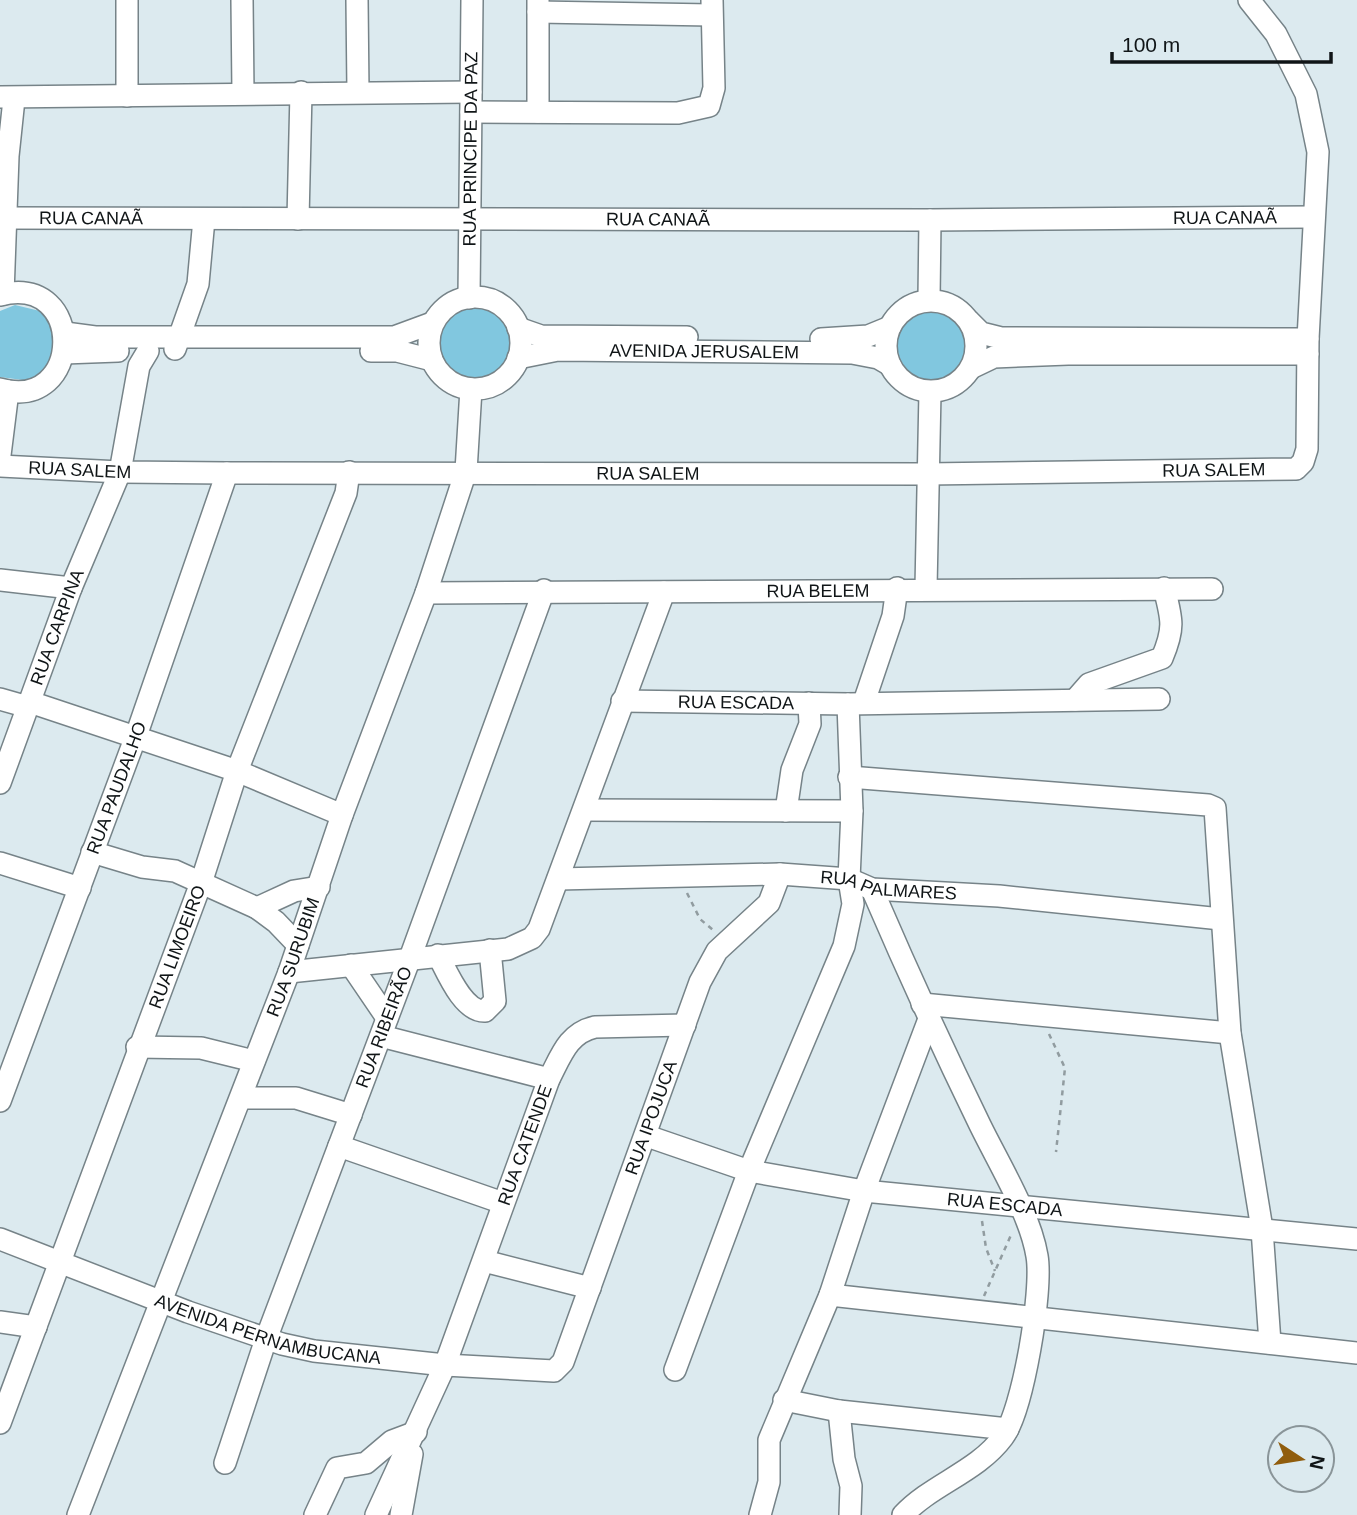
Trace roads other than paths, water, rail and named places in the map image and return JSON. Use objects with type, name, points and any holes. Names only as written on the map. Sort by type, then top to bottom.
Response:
[{"type":"street","points":[[127,0],[127,96]]},
{"type":"street","points":[[242,0],[243,93]]},
{"type":"street","points":[[357,0],[358,92]]},
{"type":"street","name":"RUA PRINCIPE DA PAZ","points":[[469,298],[472,0]]},
{"type":"street","points":[[1249,0],[1276,34],[1306,94],[1318,152],[1308,346]]},
{"type":"street","points":[[0,456],[4,390],[26,391],[43,383],[57,370],[64,343],[59,318],[49,305],[35,296],[19,293],[1,295],[7,98],[358,92],[471,102],[538,112],[678,113],[703,110],[709,106],[715,88],[711,7],[538,6],[538,112]]},
{"type":"street","points":[[298,219],[301,92]]},
{"type":"street","name":"RUA CANAÃ","points":[[3,218],[930,220],[1314,217]]},
{"type":"street","points":[[177,344],[198,284],[204,219]]},
{"type":"street","points":[[930,220],[929,299],[953,306],[981,333],[1001,338],[1308,346]]},
{"type":"street","points":[[322,344],[394,337],[432,323],[444,309],[469,298],[484,298],[499,304],[510,314],[518,328],[521,343],[518,358],[500,381],[486,387],[471,389],[448,380],[432,360],[429,345],[432,323]]},
{"type":"street","name":"AVENIDA JERUSALEM","points":[[518,328],[541,336],[629,344],[775,345],[868,336],[890,327],[903,310],[929,299]]},
{"type":"street","points":[[969,321],[976,344],[971,368]]},
{"type":"street","points":[[890,327],[886,352],[890,365]]},
{"type":"street","points":[[64,343],[95,337],[177,344],[322,344],[397,351],[432,360]]},
{"type":"street","points":[[64,343],[148,351],[177,344]]},
{"type":"street","name":"AVENIDA JERUSALEM","points":[[518,358],[544,351],[629,344]]},
{"type":"street","name":"AVENIDA JERUSALEM","points":[[775,345],[878,358],[890,365],[908,384],[930,392]]},
{"type":"street","points":[[926,588],[930,392],[955,384],[971,368],[994,357],[1308,346]]},
{"type":"street","name":"RUA SALEM","points":[[0,466],[120,472],[227,473],[466,471],[927,474],[1296,470],[1303,462],[1307,449],[1308,346]]},
{"type":"street","name":"RUA CARPINA","points":[[0,783],[71,588],[120,472],[139,366],[148,351]]},
{"type":"street","name":"RUA SURUBIM","points":[[78,1515],[289,972],[342,815],[426,593],[466,471],[471,389]]},
{"type":"street","name":"RUA LIMOEIRO","points":[[0,1423],[137,1047],[201,883],[237,771],[346,493],[349,472]]},
{"type":"street","name":"RUA PAUDALHO","points":[[0,1101],[136,736],[227,473]]},
{"type":"street","points":[[0,580],[71,588]]},
{"type":"street","points":[[675,1370],[749,1171],[844,946],[853,905],[849,879],[852,811],[849,777],[856,703],[893,616],[897,588]]},
{"type":"street","name":"RUA BELEM","points":[[426,593],[897,588],[1212,589]]},
{"type":"street","points":[[1075,700],[1088,684],[1162,658],[1171,636],[1173,620],[1164,588]]},
{"type":"street","name":"RUA RIBEIRÃO","points":[[225,1463],[266,1339],[410,958],[544,590]]},
{"type":"street","points":[[289,972],[508,949],[532,938],[558,879],[664,592]]},
{"type":"street","points":[[0,699],[29,704],[136,736],[237,771],[342,815]]},
{"type":"street","name":"RUA ESCADA","points":[[622,701],[856,703],[1159,699]]},
{"type":"street","points":[[786,811],[792,770],[810,724],[809,703]]},
{"type":"street","points":[[849,777],[1208,804],[1217,814],[1221,919],[1230,1033],[1262,1229],[1270,1343]]},
{"type":"street","points":[[584,810],[852,811]]},
{"type":"street","points":[[92,852],[142,867],[175,871],[257,908],[298,945]]},
{"type":"street","points":[[0,863],[80,888]]},
{"type":"street","name":"RUA PALMARES","points":[[558,879],[780,874],[849,879],[872,888],[999,895],[1221,919]]},
{"type":"street","name":"RUA IPOJUCA","points":[[545,1372],[554,1371],[563,1362],[647,1136],[699,982],[726,940],[769,903],[780,874]]},
{"type":"street","points":[[257,908],[294,891],[319,887]]},
{"type":"street","points":[[872,888],[926,1012],[1020,1209],[1037,1254],[1040,1280],[1035,1318],[1008,1429],[989,1453],[903,1515]]},
{"type":"street","points":[[438,955],[467,1002],[475,1010],[485,1011],[495,1001],[490,950]]},
{"type":"street","points":[[351,965],[384,1027],[549,1079]]},
{"type":"street","points":[[926,1012],[1040,1016],[1230,1033]]},
{"type":"street","points":[[760,1515],[769,1482],[769,1440],[830,1295],[926,1012]]},
{"type":"street","name":"RUA CATENDE","points":[[416,1432],[445,1365],[549,1079],[569,1041],[582,1030],[685,1025]]},
{"type":"street","points":[[137,1047],[201,1048],[254,1060]]},
{"type":"street","points":[[240,1098],[296,1098],[351,1115]]},
{"type":"street","name":"RUA ESCADA","points":[[647,1136],[749,1171],[864,1191],[981,1202],[1020,1209],[1357,1239]]},
{"type":"street","points":[[339,1146],[503,1203]]},
{"type":"street","name":"AVENIDA PERNAMBUCANA","points":[[0,1239],[162,1302],[266,1339],[314,1351],[545,1372]]},
{"type":"street","points":[[484,1261],[590,1288]]},
{"type":"street","points":[[830,1295],[1357,1353]]},
{"type":"street","points":[[0,1322],[36,1327]]},
{"type":"street","points":[[784,1400],[839,1411],[1008,1429]]},
{"type":"street","points":[[839,1411],[844,1460],[851,1486],[850,1515]]},
{"type":"street","points":[[374,1513],[416,1432]]},
{"type":"street","points":[[315,1515],[337,1468],[366,1462],[392,1441],[416,1432]]},
{"type":"street","points":[[401,1515],[416,1432]]}]
